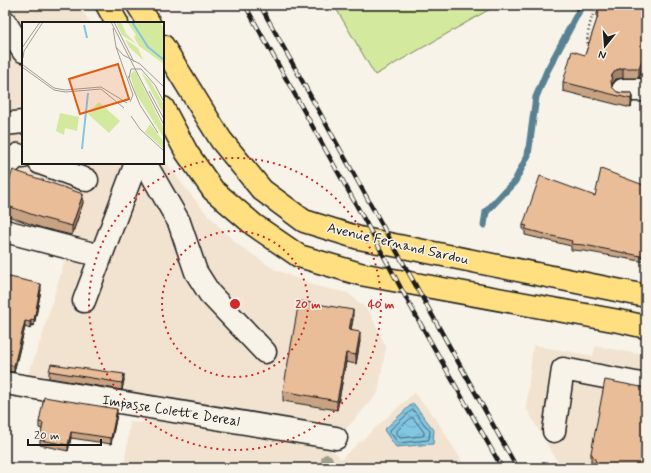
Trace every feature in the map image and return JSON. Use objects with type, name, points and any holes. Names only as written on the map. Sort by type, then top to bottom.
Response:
[{"type":"main road","points":[[107,5],[116,22]]},
{"type":"main road","points":[[138,5],[148,22]]},
{"type":"main road","name":"Avenue Fernand Sardou","points":[[164,48],[221,140],[262,190],[304,221],[359,238],[646,296]]},
{"type":"main road","points":[[164,110],[187,153],[213,190],[254,225],[298,256],[360,274],[646,327]]},
{"type":"street","points":[[5,22],[22,49]]},
{"type":"street","points":[[623,90],[646,90]]},
{"type":"street","points":[[5,124],[22,122]]},
{"type":"street","points":[[5,168],[18,155],[22,157]]},
{"type":"street","points":[[43,164],[87,180]]},
{"type":"street","points":[[84,301],[136,164]]},
{"type":"street","points":[[146,164],[179,222],[196,272],[210,294],[265,352]]},
{"type":"street","points":[[5,231],[101,256]]},
{"type":"street","points":[[554,431],[563,369],[646,385]]},
{"type":"street","name":"Impasse Colette Dereal","points":[[5,384],[336,438]]},
{"type":"path","points":[[590,49],[587,42],[591,20],[596,5]]},
{"type":"shaded area","points":[[5,5],[79,5],[89,22],[22,22],[22,164],[164,164],[164,157],[180,181],[205,212],[237,244],[274,269],[316,286],[348,293],[369,311],[386,347],[378,393],[344,431],[145,401],[26,381],[43,333],[65,259],[5,243]]},
{"type":"shaded area","points":[[533,345],[593,356],[595,346],[646,355],[646,468],[561,468],[526,408]]},
{"type":"shaded area","points":[[414,393],[435,417],[466,468],[124,468],[130,422],[139,423],[157,418],[315,442],[336,453],[341,459]]},
{"type":"green space","points":[[334,5],[497,5],[375,75]]},
{"type":"water","points":[[413,403],[434,430],[433,444],[396,447],[384,430]]},
{"type":"building","points":[[600,5],[646,5],[646,50],[639,68],[623,68],[616,70],[612,75],[611,81],[612,87],[617,92],[632,93],[631,99],[563,82],[572,51],[585,55],[599,13],[597,12]]},
{"type":"building","points":[[601,169],[646,186],[646,257],[584,245],[571,244],[572,241],[525,229],[527,226],[523,225],[540,176],[595,196]]},
{"type":"building","points":[[13,170],[83,194],[72,226],[42,218],[5,205],[5,192]]},
{"type":"building","points":[[5,276],[41,284],[34,320],[31,319],[30,322],[25,321],[14,366],[5,365]]},
{"type":"building","points":[[299,301],[353,310],[349,330],[360,332],[356,355],[346,353],[337,401],[283,391]]},
{"type":"building","points":[[51,364],[124,374],[122,383],[49,371]]},
{"type":"building","points":[[605,380],[646,388],[646,468],[600,468],[591,453]]},
{"type":"building","points":[[44,397],[117,409],[111,438],[71,432],[68,445],[40,440],[43,423],[39,422]]},
{"type":"waterway","points":[[484,225],[486,212],[515,181],[528,155],[536,97],[547,71],[581,5]]},
{"type":"railway","points":[[245,5],[364,219],[411,307],[502,468]]},
{"type":"railway","points":[[260,5],[517,468]]}]
